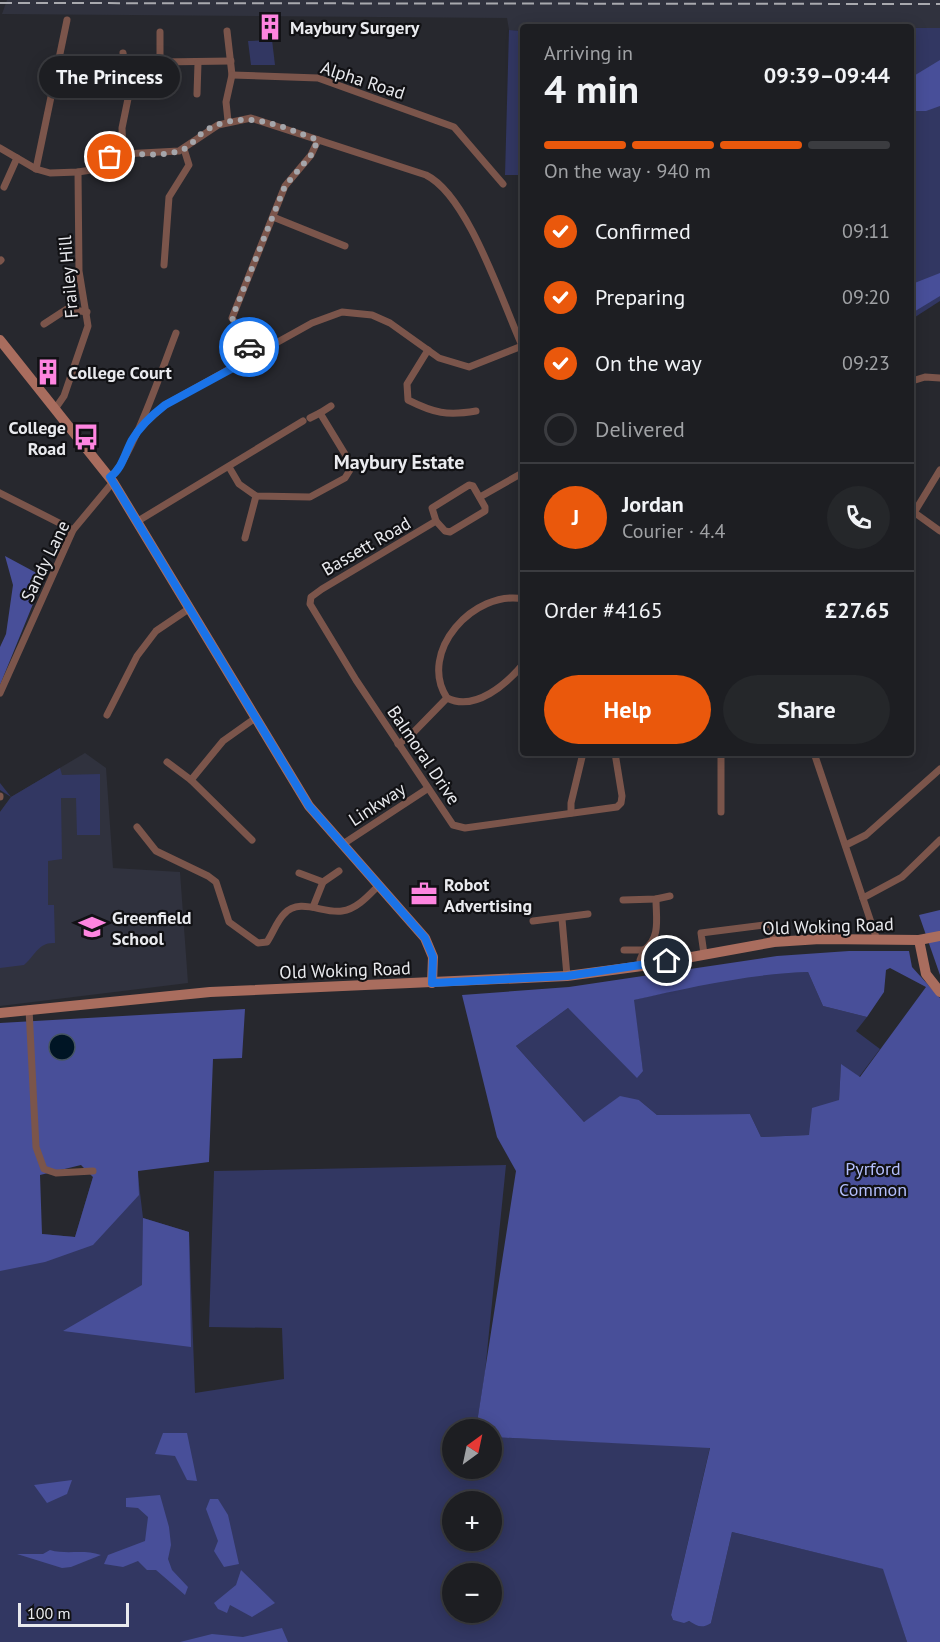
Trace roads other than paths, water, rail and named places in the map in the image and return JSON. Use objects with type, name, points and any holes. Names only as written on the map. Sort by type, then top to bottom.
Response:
[{"type":"main road","points":[[0,340],[111,480],[138,521],[254,719],[309,806],[425,938],[433,957],[432,983]]},
{"type":"main road","name":"Old Woking Road","points":[[0,1012],[210,992],[567,976],[642,966],[774,942],[820,939],[919,940],[940,936]]},
{"type":"main road","points":[[919,940],[926,974],[940,993]]},
{"type":"street","points":[[36,169],[67,20]]},
{"type":"street","points":[[227,31],[232,75],[226,102],[228,121]]},
{"type":"street","points":[[160,32],[160,91]]},
{"type":"street","points":[[123,53],[130,89],[122,128],[123,154]]},
{"type":"street","points":[[160,62],[231,61]]},
{"type":"street","points":[[197,94],[198,63]]},
{"type":"street","name":"Alpha Road","points":[[232,75],[318,78],[454,127],[503,184]]},
{"type":"street","points":[[107,88],[130,89]]},
{"type":"street","points":[[0,148],[36,169],[51,172],[78,172],[91,170],[110,157],[123,154],[171,153],[184,149],[206,131],[228,121],[239,118],[262,119],[426,175],[450,193],[469,226],[520,341]]},
{"type":"street","points":[[255,356],[232,318],[285,186],[311,155],[318,140]]},
{"type":"street","points":[[164,265],[169,197],[189,165],[184,149]]},
{"type":"street","points":[[4,187],[17,158]]},
{"type":"street","name":"Frailey Hill","points":[[56,409],[64,396],[88,326],[79,271],[78,172]]},
{"type":"street","points":[[273,217],[345,246]]},
{"type":"street","points":[[44,324],[67,309],[87,312]]},
{"type":"street","points":[[142,425],[165,405],[312,323],[342,312],[372,315],[390,323],[439,358],[469,367],[520,349]]},
{"type":"street","points":[[142,425],[146,407],[176,333]]},
{"type":"street","points":[[428,350],[407,384],[408,400],[429,410],[452,416],[476,411]]},
{"type":"street","points":[[914,380],[925,377],[940,378]]},
{"type":"street","points":[[138,521],[331,406]]},
{"type":"street","points":[[229,467],[238,484],[256,496],[310,497],[345,478],[350,470],[348,459],[320,412]]},
{"type":"street","name":"Sandy Lane","points":[[0,693],[74,530],[117,471],[142,425]]},
{"type":"street","points":[[914,512],[940,470]]},
{"type":"street","points":[[480,497],[520,474]]},
{"type":"street","name":"Bassett Road","points":[[469,485],[473,486],[485,507],[484,511],[450,532],[436,521],[432,508],[438,502],[469,485]]},
{"type":"street","points":[[0,493],[74,530]]},
{"type":"street","points":[[245,538],[256,496]]},
{"type":"street","points":[[914,515],[940,531]]},
{"type":"street","name":"Bassett Road","points":[[311,597],[436,521]]},
{"type":"street","name":"Balmoral Drive","points":[[311,597],[310,604],[316,618],[427,789],[453,825],[458,828],[617,807],[621,803],[615,756]]},
{"type":"street","points":[[520,598],[508,597],[489,602],[469,612],[454,630],[441,652],[438,676],[447,698],[455,702],[471,700],[496,690],[512,678],[520,668]]},
{"type":"street","points":[[107,715],[136,656],[156,631],[190,608]]},
{"type":"street","points":[[398,744],[409,737],[447,698]]},
{"type":"street","points":[[191,780],[223,741],[254,719]]},
{"type":"street","points":[[571,813],[571,803],[582,756]]},
{"type":"street","points":[[721,756],[721,812]]},
{"type":"street","points":[[815,756],[877,940]]},
{"type":"street","points":[[167,762],[191,780],[252,840]]},
{"type":"street","points":[[846,845],[866,835],[940,769]]},
{"type":"street","name":"Linkway","points":[[343,844],[427,789]]},
{"type":"street","points":[[138,827],[156,851],[216,882],[229,922],[253,941],[263,944],[267,942],[280,918],[290,909],[313,907],[343,911],[360,903],[380,885]]},
{"type":"street","points":[[863,898],[902,877],[940,840]]},
{"type":"street","points":[[313,907],[323,882],[339,871]]},
{"type":"street","points":[[299,873],[323,882]]},
{"type":"street","points":[[623,900],[656,899],[670,896]]},
{"type":"street","points":[[642,966],[640,960],[644,950],[657,936],[656,899]]},
{"type":"street","points":[[533,921],[588,914]]},
{"type":"street","points":[[562,919],[567,976]]},
{"type":"street","points":[[704,954],[701,933],[771,924],[774,942]]},
{"type":"street","points":[[624,950],[644,950]]},
{"type":"street","points":[[29,1009],[36,1147],[44,1169],[56,1173],[93,1171]]},
{"type":"railway","points":[[0,3],[940,4]]},
{"type":"place","name":"Maybury Surgery","points":[[270,27]]},
{"type":"place","name":"The Princess","points":[[110,157]]},
{"type":"place","name":"College Court","points":[[48,372]]},
{"type":"place","name":"College Road","points":[[86,437]]},
{"type":"place","name":"Robot Advertising","points":[[424,894]]},
{"type":"place","name":"Greenfield School","points":[[92,927]]},
{"type":"district","name":"Maybury Estate","points":[[399,462]]},
{"type":"park label","name":"Pyrford Common","points":[[873,1178]]}]
